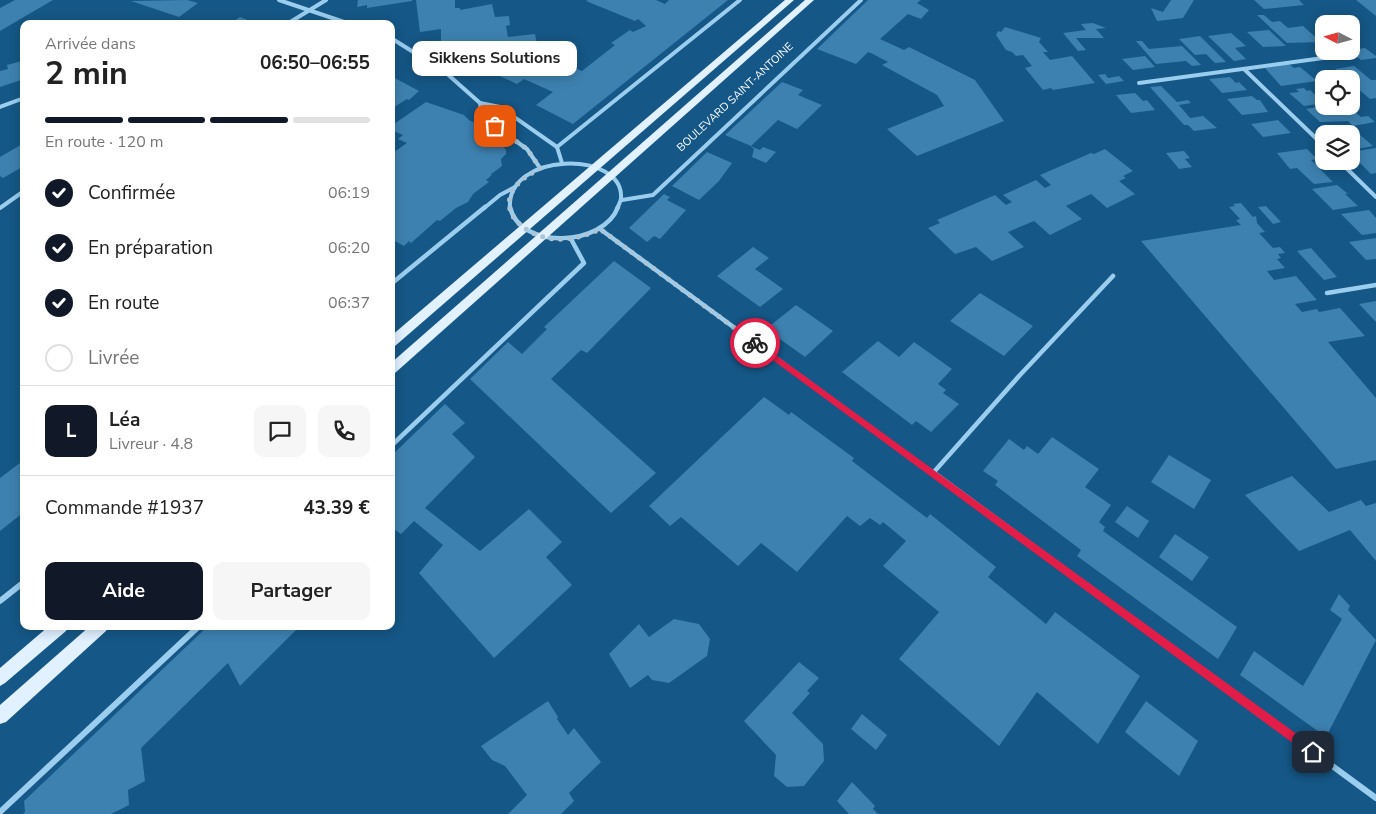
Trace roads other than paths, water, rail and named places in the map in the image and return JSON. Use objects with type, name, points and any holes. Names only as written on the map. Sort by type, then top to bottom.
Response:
[{"type":"main road","points":[[395,340],[790,0]]},
{"type":"main road","name":"BOULEVARD SAINT-ANTOINE","points":[[395,366],[810,0]]},
{"type":"main road","points":[[0,678],[56,630]]},
{"type":"main road","points":[[0,716],[97,630]]},
{"type":"street","points":[[279,0],[339,20]]},
{"type":"street","points":[[294,20],[326,0]]},
{"type":"street","points":[[557,147],[740,0]]},
{"type":"street","name":"BOULEVARD SAINT-ANTOINE","points":[[622,200],[653,195],[861,0]]},
{"type":"street","points":[[395,40],[446,72],[480,103],[500,107],[557,147],[562,163]]},
{"type":"street","points":[[1139,83],[1315,59]]},
{"type":"street","points":[[1244,69],[1315,137]]},
{"type":"street","points":[[0,107],[20,100]]},
{"type":"street","points":[[480,103],[482,116],[527,149],[540,168]]},
{"type":"street","points":[[562,163],[585,164],[597,167],[612,176],[618,184],[622,200],[619,211],[611,221],[600,229],[571,239],[541,237],[523,229],[512,216],[510,209],[512,194],[526,176],[540,168],[562,163]]},
{"type":"street","points":[[1348,170],[1376,197]]},
{"type":"street","points":[[395,281],[500,196],[516,187]]},
{"type":"street","points":[[0,208],[20,194]]},
{"type":"street","points":[[600,229],[1376,798]]},
{"type":"street","points":[[395,442],[584,263],[571,239]]},
{"type":"street","points":[[933,474],[1020,375],[1113,276]]},
{"type":"street","points":[[1327,293],[1376,285]]},
{"type":"street","points":[[0,601],[20,585]]},
{"type":"street","points":[[0,812],[195,630]]},
{"type":"place","name":"Sikkens Solutions","points":[[495,126]]}]
